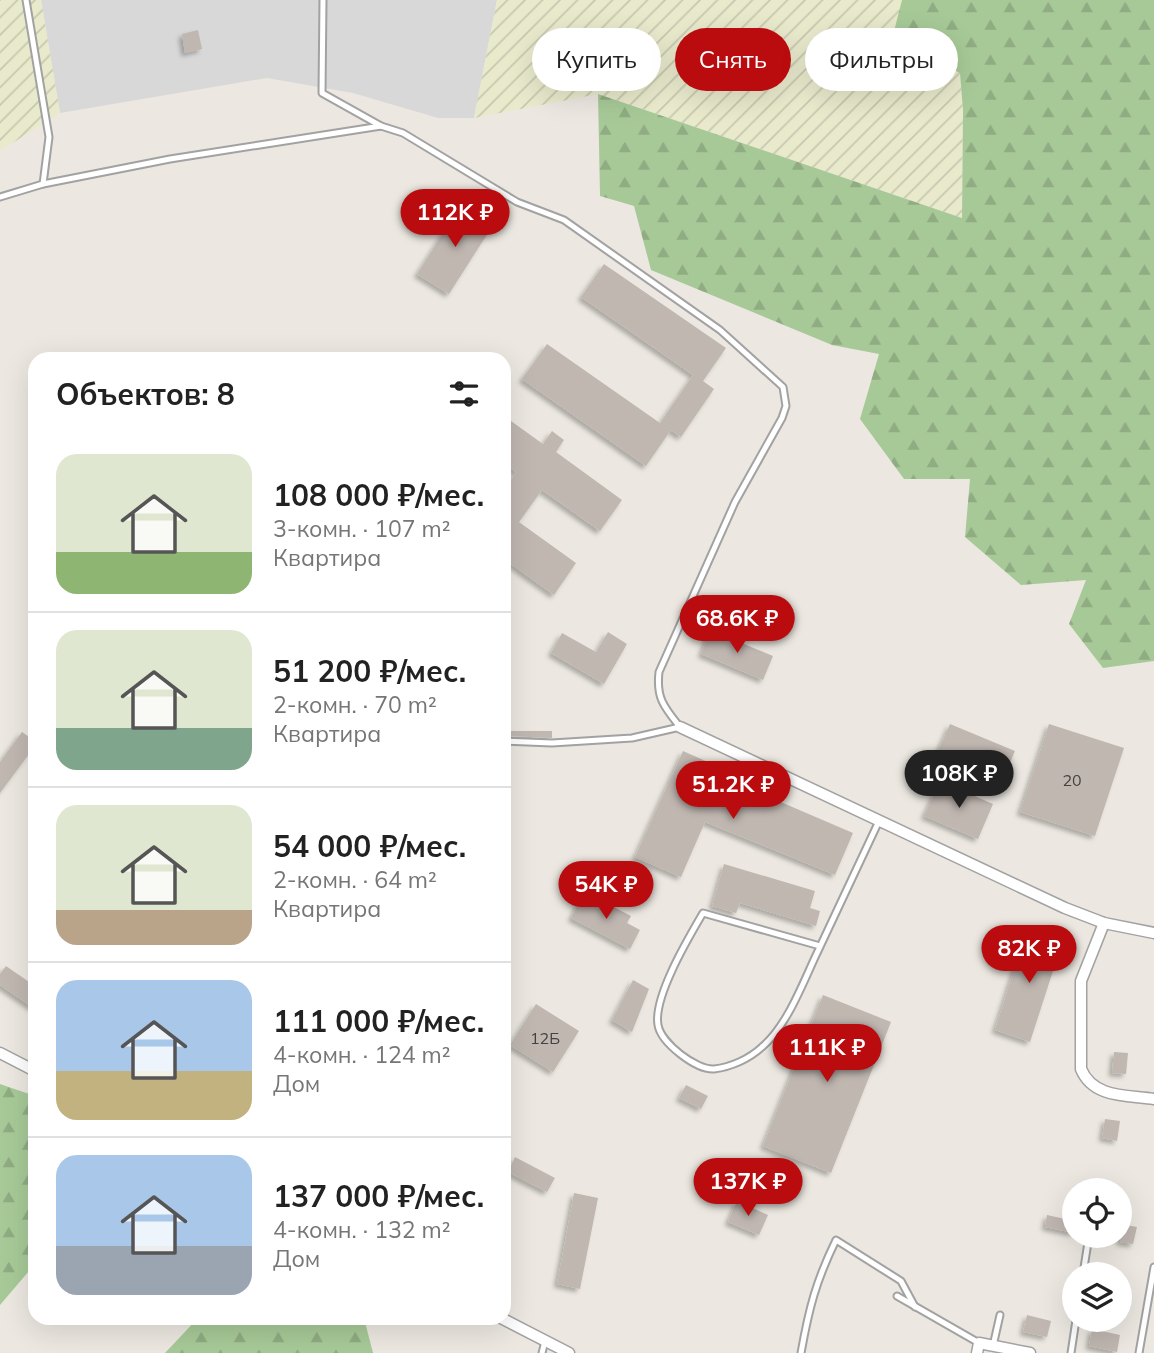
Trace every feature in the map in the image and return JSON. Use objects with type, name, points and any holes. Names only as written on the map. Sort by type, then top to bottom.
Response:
[{"type":"street","points":[[680,727],[1065,908],[1104,923],[1154,933]]},
{"type":"street","points":[[1104,923],[1083,970],[1081,981],[1081,1069],[1086,1080],[1100,1090],[1154,1099]]},
{"type":"street","points":[[0,1053],[28,1067]]},
{"type":"street","points":[[511,1323],[569,1353]]},
{"type":"street","points":[[978,1348],[993,1346],[1030,1353]]},
{"type":"lane","points":[[26,0],[49,137],[43,184]]},
{"type":"lane","points":[[323,0],[322,93],[381,126],[403,134],[517,202],[564,220],[720,330],[783,387],[786,406],[782,418],[735,502],[659,672],[657,688],[662,705],[680,727],[632,738],[552,743],[511,741]]},
{"type":"lane","points":[[0,197],[43,184],[170,159],[381,126]]},
{"type":"lane","points":[[820,946],[704,912],[685,945],[662,997],[658,1026],[673,1051],[710,1069],[732,1066],[762,1047],[789,1013],[879,821]]},
{"type":"lane","points":[[801,1353],[809,1305],[822,1268],[836,1240],[901,1281],[915,1307]]},
{"type":"lane","points":[[1139,1353],[1154,1267]]},
{"type":"lane","points":[[897,1296],[978,1348]]},
{"type":"lane","points":[[993,1346],[1000,1315]]},
{"type":"lane","points":[[1071,1353],[1074,1332]]},
{"type":"lane","points":[[542,1353],[545,1341]]},
{"type":"shaded area","points":[[41,0],[497,0],[474,118],[438,118],[353,93],[267,78],[60,113]]},
{"type":"green space","points":[[0,0],[41,0],[60,113],[0,151]]},
{"type":"green space","points":[[497,0],[902,0],[895,28],[805,28],[805,91],[958,91],[958,71],[960,72],[963,110],[962,218],[598,94],[474,118]]},
{"type":"green space","points":[[902,0],[1154,0],[1154,661],[1103,668],[1069,624],[1086,580],[1021,585],[965,537],[970,479],[904,479],[860,419],[879,354],[832,345],[651,270],[634,206],[600,196],[598,94],[962,218],[963,110],[958,72],[958,28],[895,28]]},
{"type":"green space","points":[[0,1084],[28,1094],[28,1272],[0,1305]]},
{"type":"green space","points":[[191,1325],[366,1325],[373,1353],[165,1353]]},
{"type":"building","points":[[198,30],[202,49],[185,53],[182,34]]},
{"type":"building","points":[[461,205],[493,225],[449,294],[417,274]]},
{"type":"building","points":[[604,264],[726,348],[703,381],[714,389],[681,437],[671,430],[646,466],[522,379],[547,344],[660,423],[693,375],[581,297]]},
{"type":"building","points":[[511,421],[543,444],[552,431],[564,440],[556,452],[622,500],[600,531],[542,490],[519,522],[576,563],[554,595],[511,564],[511,480],[516,472],[511,469]]},
{"type":"building","points":[[710,630],[773,656],[763,680],[701,654]]},
{"type":"building","points":[[608,632],[627,644],[604,684],[551,653],[562,633],[596,652]]},
{"type":"building","points":[[950,724],[1015,751],[1003,778],[938,751]]},
{"type":"building","points":[[1049,724],[1124,748],[1095,836],[1020,812]]},
{"type":"building","points":[[511,731],[552,731],[552,738],[511,736]]},
{"type":"building","points":[[22,732],[28,736],[28,755],[0,793],[0,762]]},
{"type":"building","points":[[683,751],[728,771],[725,778],[853,833],[835,875],[705,822],[681,877],[635,857]]},
{"type":"building","points":[[940,781],[993,804],[978,839],[924,816]]},
{"type":"building","points":[[724,864],[815,891],[810,908],[820,911],[816,926],[740,903],[736,913],[712,906]]},
{"type":"building","points":[[591,895],[631,916],[627,923],[640,930],[630,949],[571,918],[581,899],[587,902]]},
{"type":"building","points":[[1027,929],[1063,940],[1030,1042],[995,1030]]},
{"type":"building","points":[[6,966],[28,981],[28,1004],[0,985],[0,974]]},
{"type":"building","points":[[633,980],[649,989],[632,1032],[612,1020]]},
{"type":"building","points":[[823,995],[891,1022],[831,1173],[763,1146]]},
{"type":"building","points":[[536,1004],[579,1031],[553,1072],[511,1043]]},
{"type":"building","points":[[1114,1052],[1128,1053],[1126,1074],[1112,1073]]},
{"type":"building","points":[[686,1085],[708,1096],[701,1109],[679,1098]]},
{"type":"building","points":[[1105,1119],[1120,1121],[1117,1141],[1102,1138]]},
{"type":"building","points":[[515,1157],[555,1178],[547,1192],[511,1174]]},
{"type":"building","points":[[574,1193],[598,1198],[580,1289],[557,1284]]},
{"type":"building","points":[[737,1201],[768,1215],[759,1235],[728,1222]]},
{"type":"building","points":[[1047,1215],[1062,1218],[1062,1231],[1045,1227]]},
{"type":"building","points":[[1132,1226],[1137,1227],[1132,1244]]},
{"type":"building","points":[[1027,1315],[1051,1321],[1047,1337],[1023,1332]]},
{"type":"building","points":[[1091,1332],[1120,1335],[1117,1352],[1089,1346]]}]
